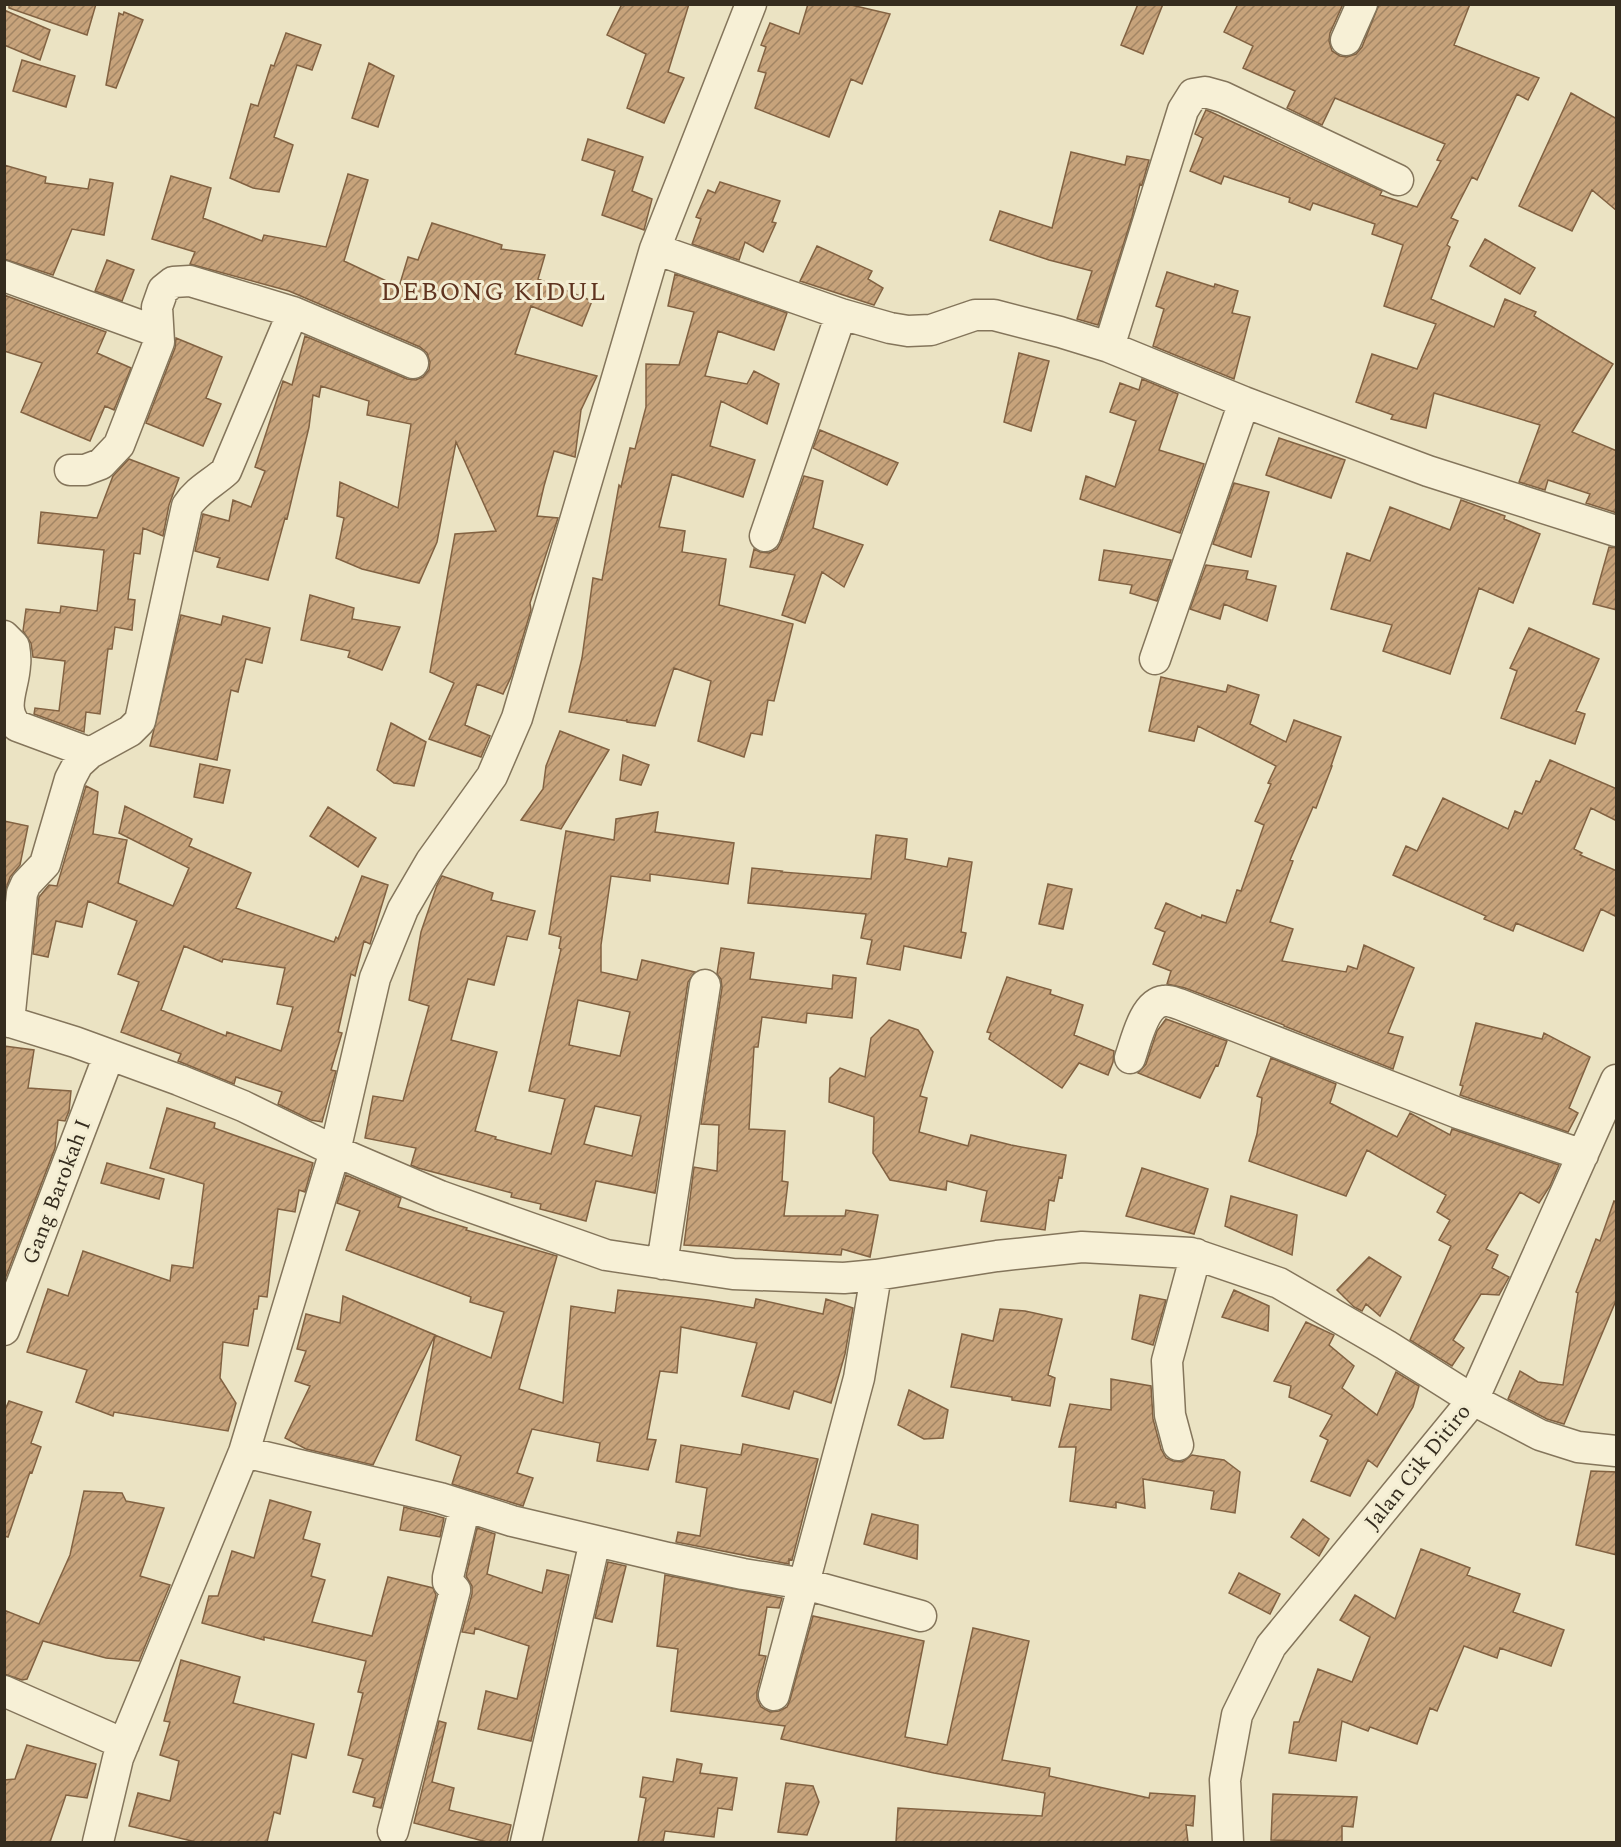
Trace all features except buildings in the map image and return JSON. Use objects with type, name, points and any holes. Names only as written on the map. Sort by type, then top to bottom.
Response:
[{"type":"street","points":[[98,1842],[118,1758],[244,1452],[335,1151],[375,978],[403,909],[431,861],[492,776],[517,718],[655,249],[751,4]]},
{"type":"street","points":[[1346,40],[1362,4]]},
{"type":"street","points":[[1109,347],[1183,110],[1193,94],[1205,92],[1222,97],[1398,180]]},
{"type":"street","points":[[655,249],[842,314],[890,328],[908,331],[931,330],[975,315],[994,315],[1109,347],[1244,402],[1428,471],[1617,531]]},
{"type":"street","points":[[4,276],[158,332]]},
{"type":"street","points":[[70,470],[85,470],[101,464],[119,445],[159,342],[157,307],[163,290],[173,282],[190,281],[293,312],[413,363]]},
{"type":"street","points":[[293,312],[226,471],[215,482],[193,497],[188,506],[140,721],[130,731],[90,753],[78,764],[70,779],[45,864],[26,884],[22,893],[7,1021],[75,1042],[243,1106],[335,1151],[440,1196],[606,1255],[733,1274],[844,1278],[1082,1246],[1196,1254],[1279,1284],[1386,1345],[1473,1400],[1540,1435],[1578,1447],[1617,1451]]},
{"type":"street","points":[[765,536],[842,314]]},
{"type":"street","points":[[1155,659],[1244,402]]},
{"type":"street","points":[[4,636],[14,646],[15,666],[5,707],[10,720],[17,726],[90,753]]},
{"type":"street","points":[[662,1264],[705,985]]},
{"type":"street","points":[[1130,1058],[1144,1018],[1153,1005],[1165,1000],[1458,1113],[1583,1155]]},
{"type":"street","name":"Gang Barokah I","points":[[4,1330],[110,1055]]},
{"type":"street","name":"Jalan Cik Ditiro","points":[[1228,1842],[1225,1780],[1237,1715],[1271,1646],[1473,1400],[1617,1080]]},
{"type":"street","points":[[1178,1445],[1170,1416],[1167,1361],[1196,1254]]},
{"type":"street","points":[[774,1695],[859,1378],[876,1275]]},
{"type":"street","points":[[244,1452],[440,1498],[512,1521],[594,1541],[743,1574],[805,1584],[921,1616]]},
{"type":"street","points":[[393,1831],[455,1590],[448,1582],[448,1577],[465,1506]]},
{"type":"street","points":[[526,1842],[594,1541]]},
{"type":"street","points":[[4,1691],[124,1744]]},
{"type":"district","name":"DEBONG KIDUL","points":[[494,292]]}]
